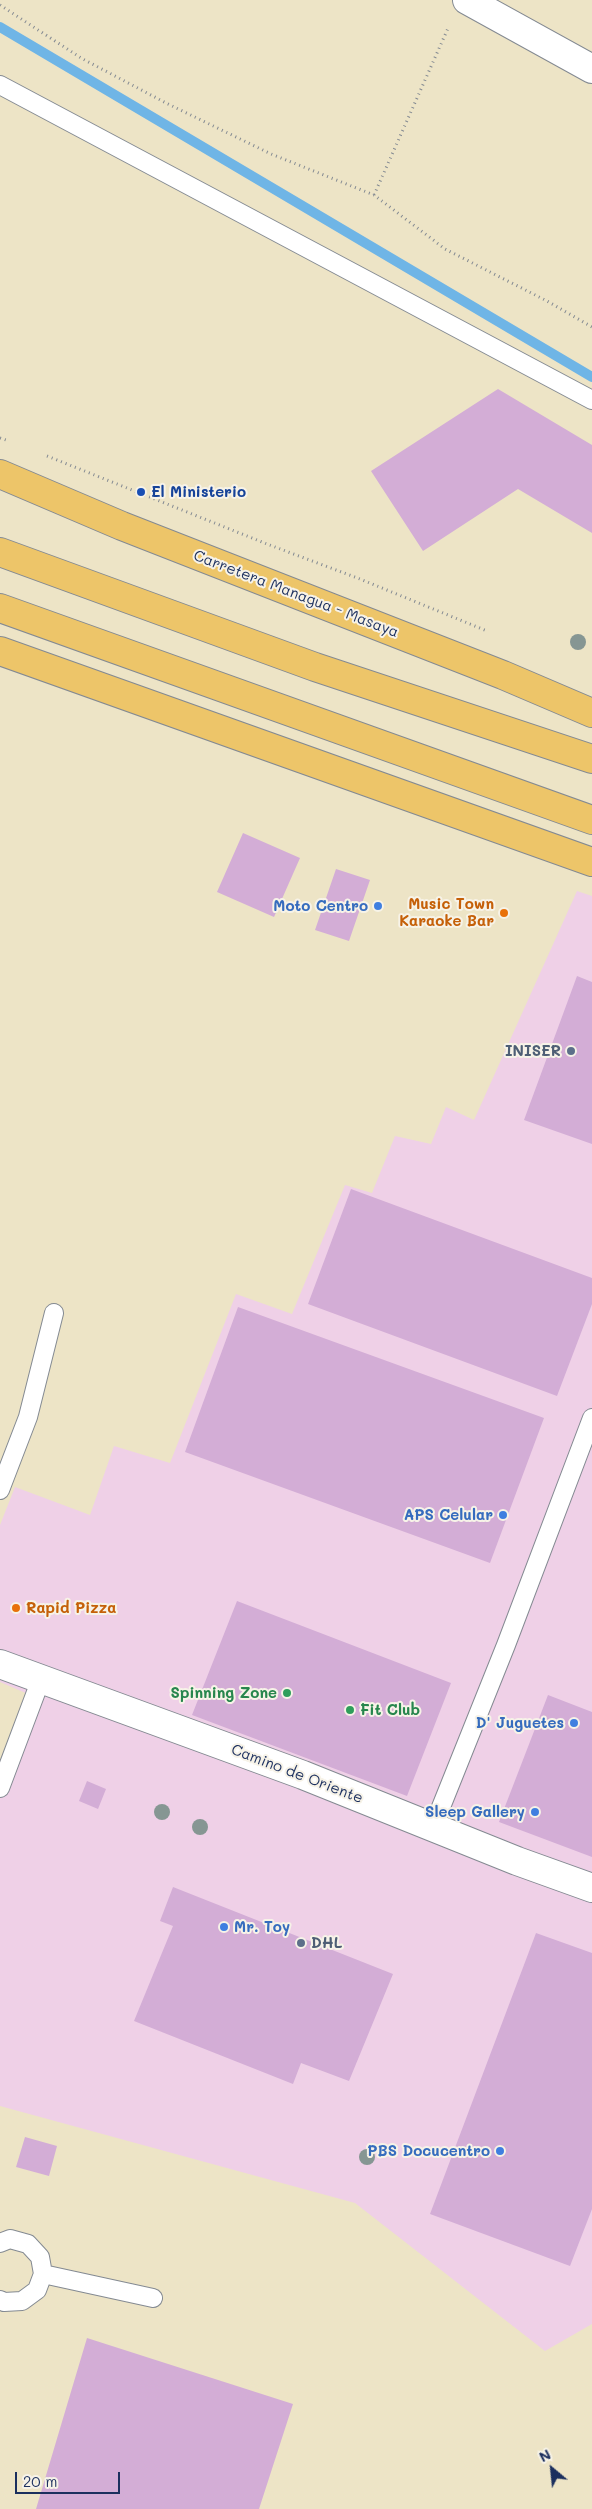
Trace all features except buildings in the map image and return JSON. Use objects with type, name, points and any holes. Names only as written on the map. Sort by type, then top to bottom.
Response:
[{"type":"highway","name":"Carretera Managua - Masaya","points":[[0,474],[122,526],[503,675],[592,713]]},
{"type":"highway","points":[[0,552],[314,667],[592,759]]},
{"type":"highway","points":[[0,608],[592,820]]},
{"type":"highway","points":[[0,651],[592,862]]},
{"type":"street","points":[[460,9],[592,69]]},
{"type":"street","name":"Camino de Oriente","points":[[0,1664],[303,1775],[517,1861],[592,1888]]},
{"type":"lane","points":[[0,85],[592,400]]},
{"type":"lane","points":[[0,1490],[28,1417],[54,1313]]},
{"type":"lane","points":[[433,1827],[506,1645],[592,1418]]},
{"type":"lane","points":[[0,1788],[41,1679]]},
{"type":"lane","points":[[0,2243],[10,2240],[28,2244],[40,2257],[44,2274],[37,2290],[22,2301],[1,2302]]},
{"type":"lane","points":[[44,2274],[154,2298]]},
{"type":"path","points":[[0,5],[81,58],[166,103],[271,154],[374,195],[445,249],[547,301],[592,327]]},
{"type":"path","points":[[374,195],[460,9]]},
{"type":"path","points":[[0,438],[18,445]]},
{"type":"path","points":[[46,456],[360,579],[494,634]]},
{"type":"shaded area","points":[[577,891],[592,896],[592,2324],[545,2351],[355,2203],[0,2106],[0,1770],[28,1694],[0,1682],[0,1525],[15,1487],[90,1515],[114,1446],[170,1463],[236,1294],[292,1314],[345,1185],[372,1193],[395,1136],[431,1144],[446,1107],[474,1120]]},
{"type":"waterway","points":[[0,27],[592,377]]},
{"type":"place","name":"El Ministerio","points":[[141,492]]},
{"type":"place","name":"Moto Centro","points":[[378,906]]},
{"type":"place","name":"Music Town Karaoke Bar","points":[[504,913]]},
{"type":"place","name":"INISER","points":[[571,1051]]},
{"type":"place","name":"APS Celular","points":[[503,1515]]},
{"type":"place","name":"Rapid Pizza","points":[[16,1608]]},
{"type":"place","name":"Spinning Zone","points":[[287,1693]]},
{"type":"place","name":"Fit Club","points":[[350,1710]]},
{"type":"place","name":"D' Juguetes","points":[[574,1723]]},
{"type":"place","name":"Sleep Gallery","points":[[535,1812]]},
{"type":"place","name":"Mr. Toy","points":[[224,1927]]},
{"type":"place","name":"DHL","points":[[301,1943]]},
{"type":"place","name":"PBS Docucentro","points":[[500,2151]]}]
